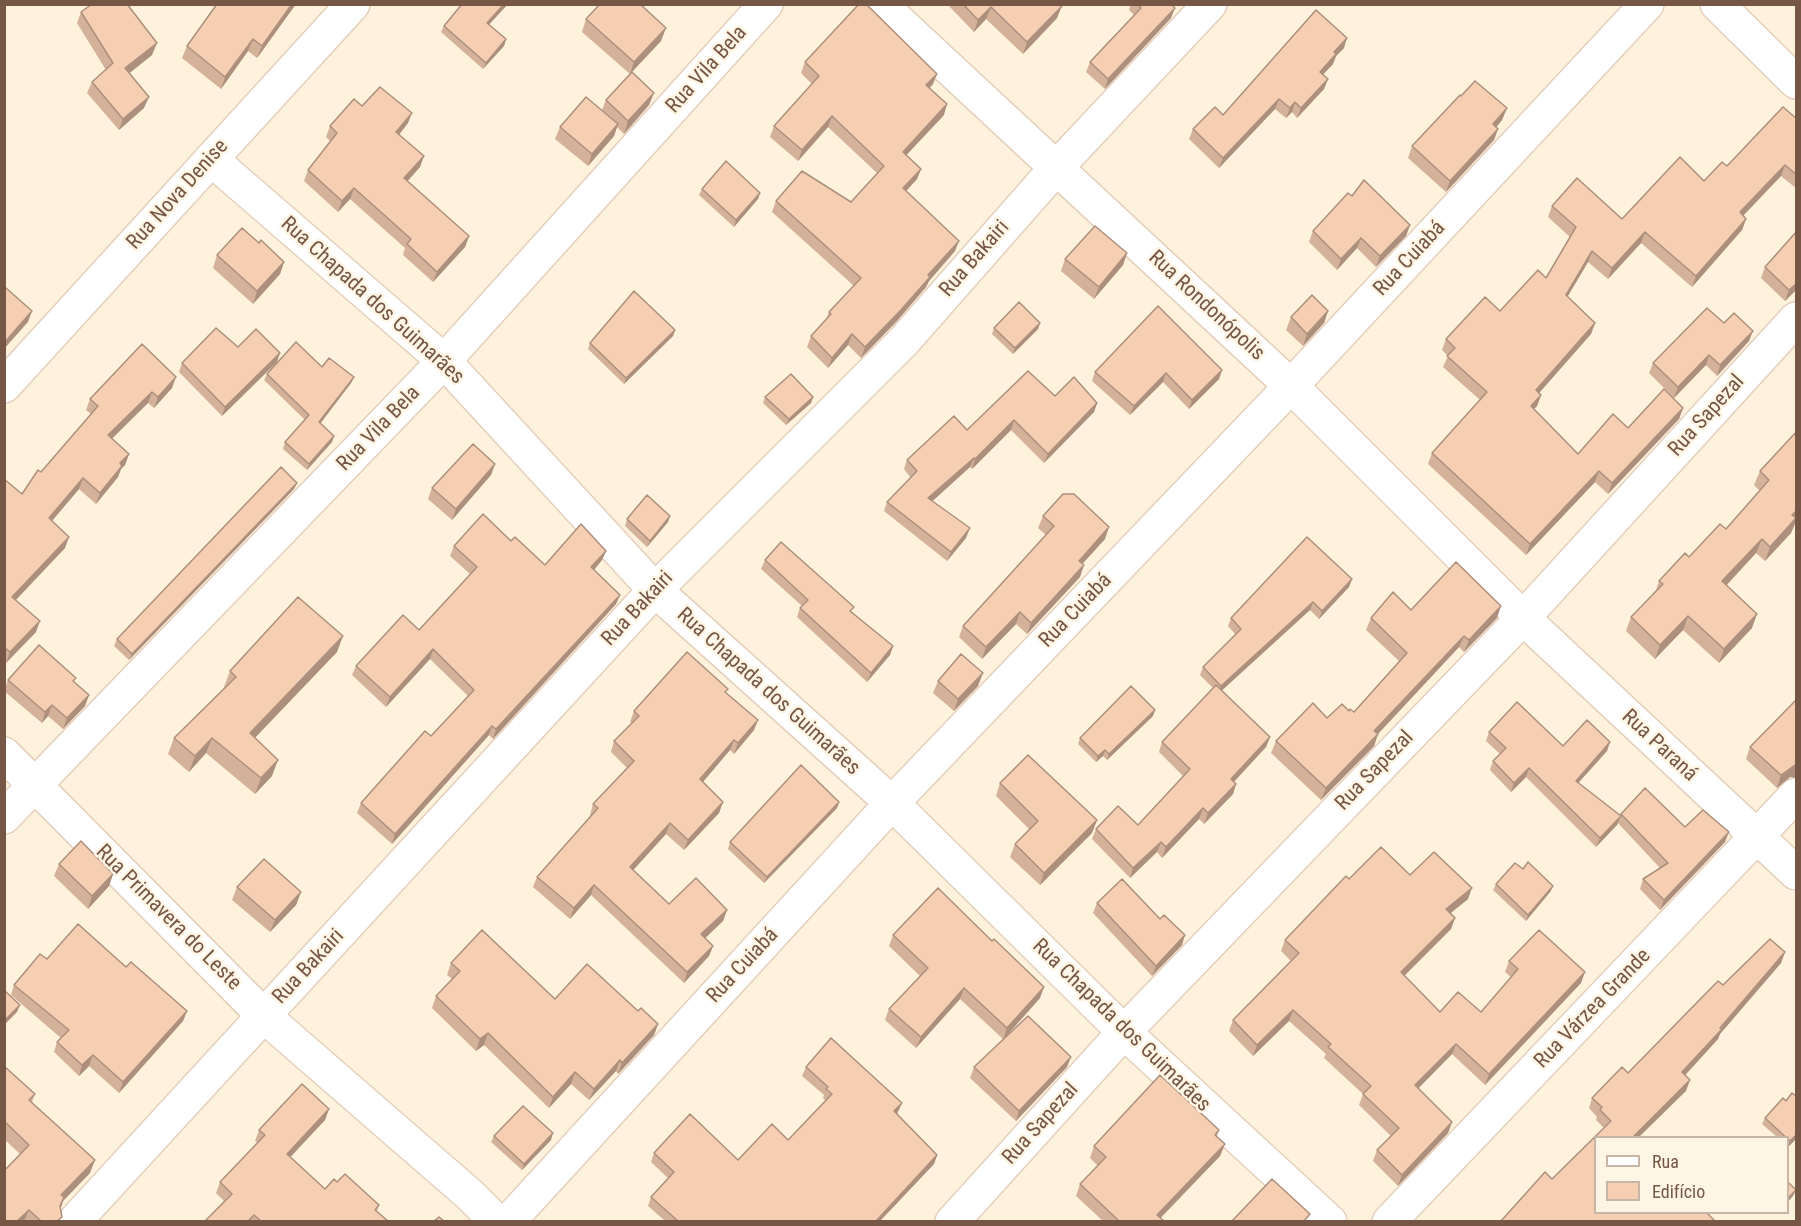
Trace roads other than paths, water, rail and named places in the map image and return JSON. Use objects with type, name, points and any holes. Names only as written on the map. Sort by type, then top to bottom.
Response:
[{"type":"street","name":"Rua Nova Denise","points":[[4,386],[353,4]]},
{"type":"street","name":"Rua Vila Bela","points":[[4,817],[444,361],[766,4]]},
{"type":"street","name":"Rua Rondonópolis","points":[[880,4],[1057,166],[1291,386],[1523,618]]},
{"type":"street","name":"Rua Bakairi","points":[[74,1221],[655,590],[904,341],[1057,166],[1210,4]]},
{"type":"street","name":"Rua Cuiabá","points":[[508,1221],[892,803],[1291,386],[1647,4]]},
{"type":"street","points":[[1717,4],[1797,82]]},
{"type":"street","name":"Rua Chapada dos Guimarães","points":[[211,159],[444,361],[655,590],[892,803],[1124,1032],[1330,1221]]},
{"type":"street","name":"Rua Sapezal","points":[[952,1221],[1124,1032],[1523,618],[1797,319]]},
{"type":"street","name":"Rua Paraná","points":[[1523,618],[1797,873]]},
{"type":"street","name":"Rua Primavera do Leste","points":[[4,753],[264,1016],[497,1221]]},
{"type":"street","name":"Rua Várzea Grande","points":[[1389,1221],[1797,795]]}]
